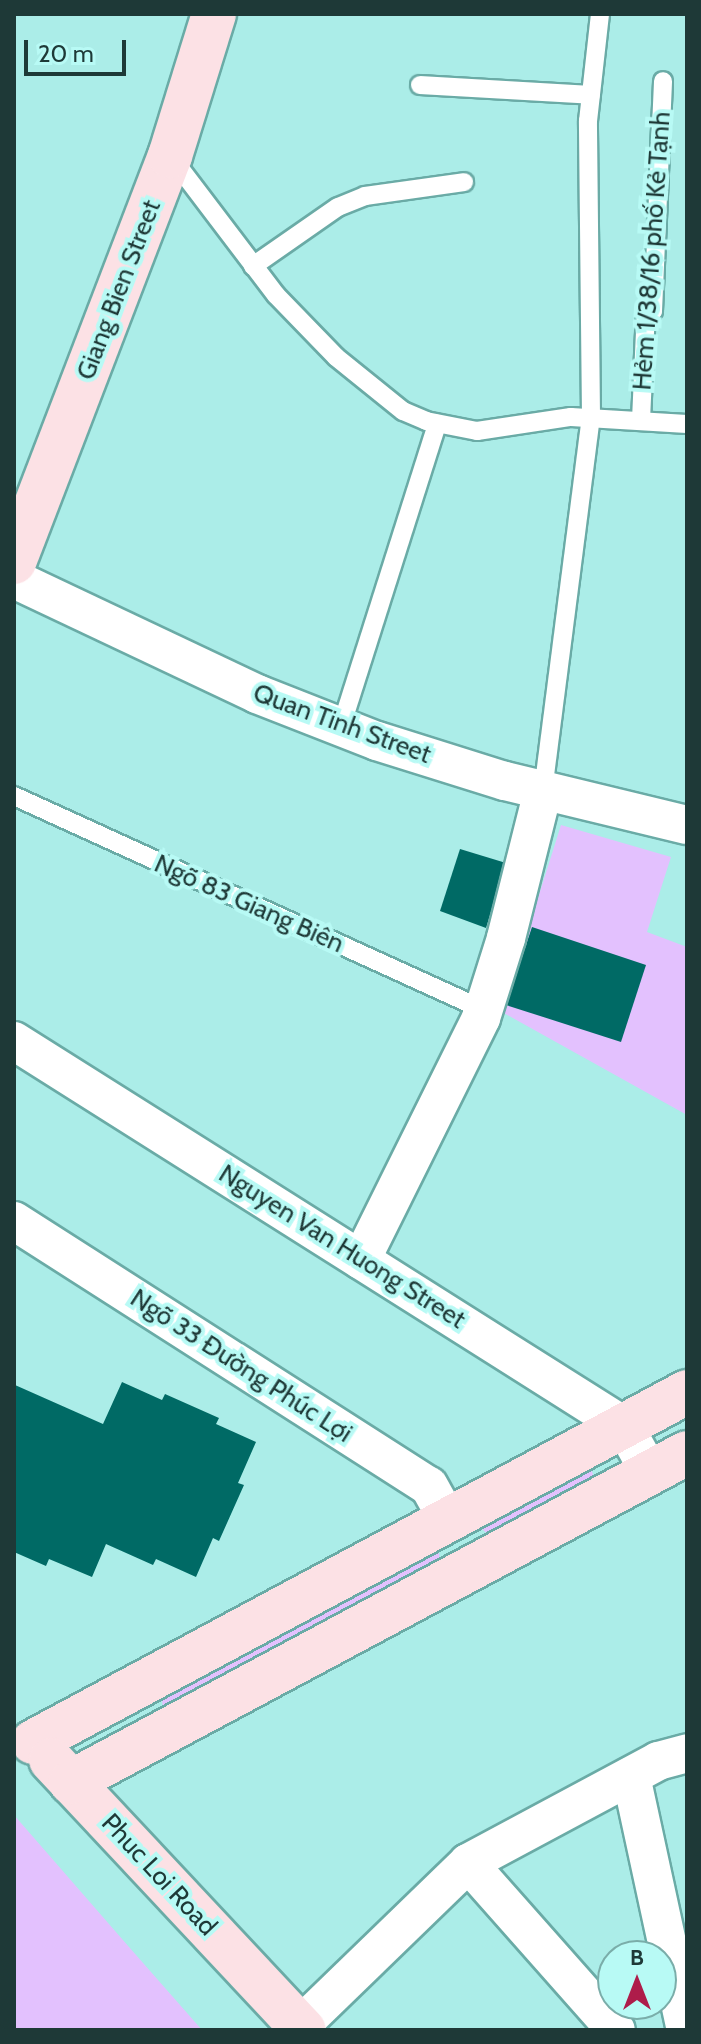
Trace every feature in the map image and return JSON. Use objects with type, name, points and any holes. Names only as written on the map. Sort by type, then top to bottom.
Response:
[{"type":"street","name":"Giang Bien Street","points":[[14,562],[170,156],[214,14]]},
{"type":"street","name":"Quan Tinh Street","points":[[14,579],[257,694],[341,727],[543,791],[687,825]]},
{"type":"street","points":[[361,1260],[466,1055],[484,1010],[506,938],[543,791]]},
{"type":"street","name":"Nguyen Van Huong Street","points":[[14,1041],[624,1426],[668,1463]]},
{"type":"street","name":"Ngõ 33 Đường Phúc Lợi","points":[[16,1229],[429,1486],[448,1520]]},
{"type":"street","points":[[24,1731],[448,1520],[687,1392]]},
{"type":"street","points":[[71,1782],[668,1463]]},
{"type":"street","points":[[448,1520],[474,1566]]},
{"type":"street","name":"Phuc Loi Road","points":[[24,1731],[302,2028]]},
{"type":"street","points":[[302,2028],[468,1863],[658,1761],[687,1753]]},
{"type":"street","points":[[631,1776],[686,2030]]},
{"type":"street","points":[[468,1863],[616,2030]]},
{"type":"lane","points":[[543,791],[591,416],[591,95],[600,14]]},
{"type":"lane","name":"Hẻm 1/38/16 phố Kẻ Tạnh","points":[[641,420],[646,311],[653,311],[663,81]]},
{"type":"lane","points":[[420,85],[591,95]]},
{"type":"lane","points":[[170,156],[276,295],[336,357],[403,411],[437,424],[477,431],[591,416],[687,424]]},
{"type":"lane","points":[[253,266],[338,207],[365,196],[464,182]]},
{"type":"lane","points":[[341,727],[437,424]]},
{"type":"lane","name":"Ngõ 83 Giang Biên","points":[[14,796],[484,1010]]},
{"type":"shaded area","points":[[561,825],[671,857],[647,932],[687,947],[687,1115],[502,1012]]},
{"type":"shaded area","points":[[590,1467],[595,1479],[491,1537],[482,1529],[483,1522]]},
{"type":"shaded area","points":[[434,1549],[439,1552],[440,1564],[169,1709],[163,1707],[161,1695]]},
{"type":"shaded area","points":[[14,1815],[129,1947],[202,2030],[14,2030]]},
{"type":"building","points":[[460,849],[506,863],[486,928],[440,911]]},
{"type":"building","points":[[532,927],[646,965],[621,1042],[506,1005]]},
{"type":"building","points":[[122,1382],[162,1400],[165,1394],[219,1418],[216,1424],[256,1442],[238,1483],[244,1485],[219,1541],[213,1538],[196,1577],[156,1559],[153,1565],[106,1544],[92,1577],[49,1559],[46,1566],[14,1552],[15,1385],[103,1424]]}]
